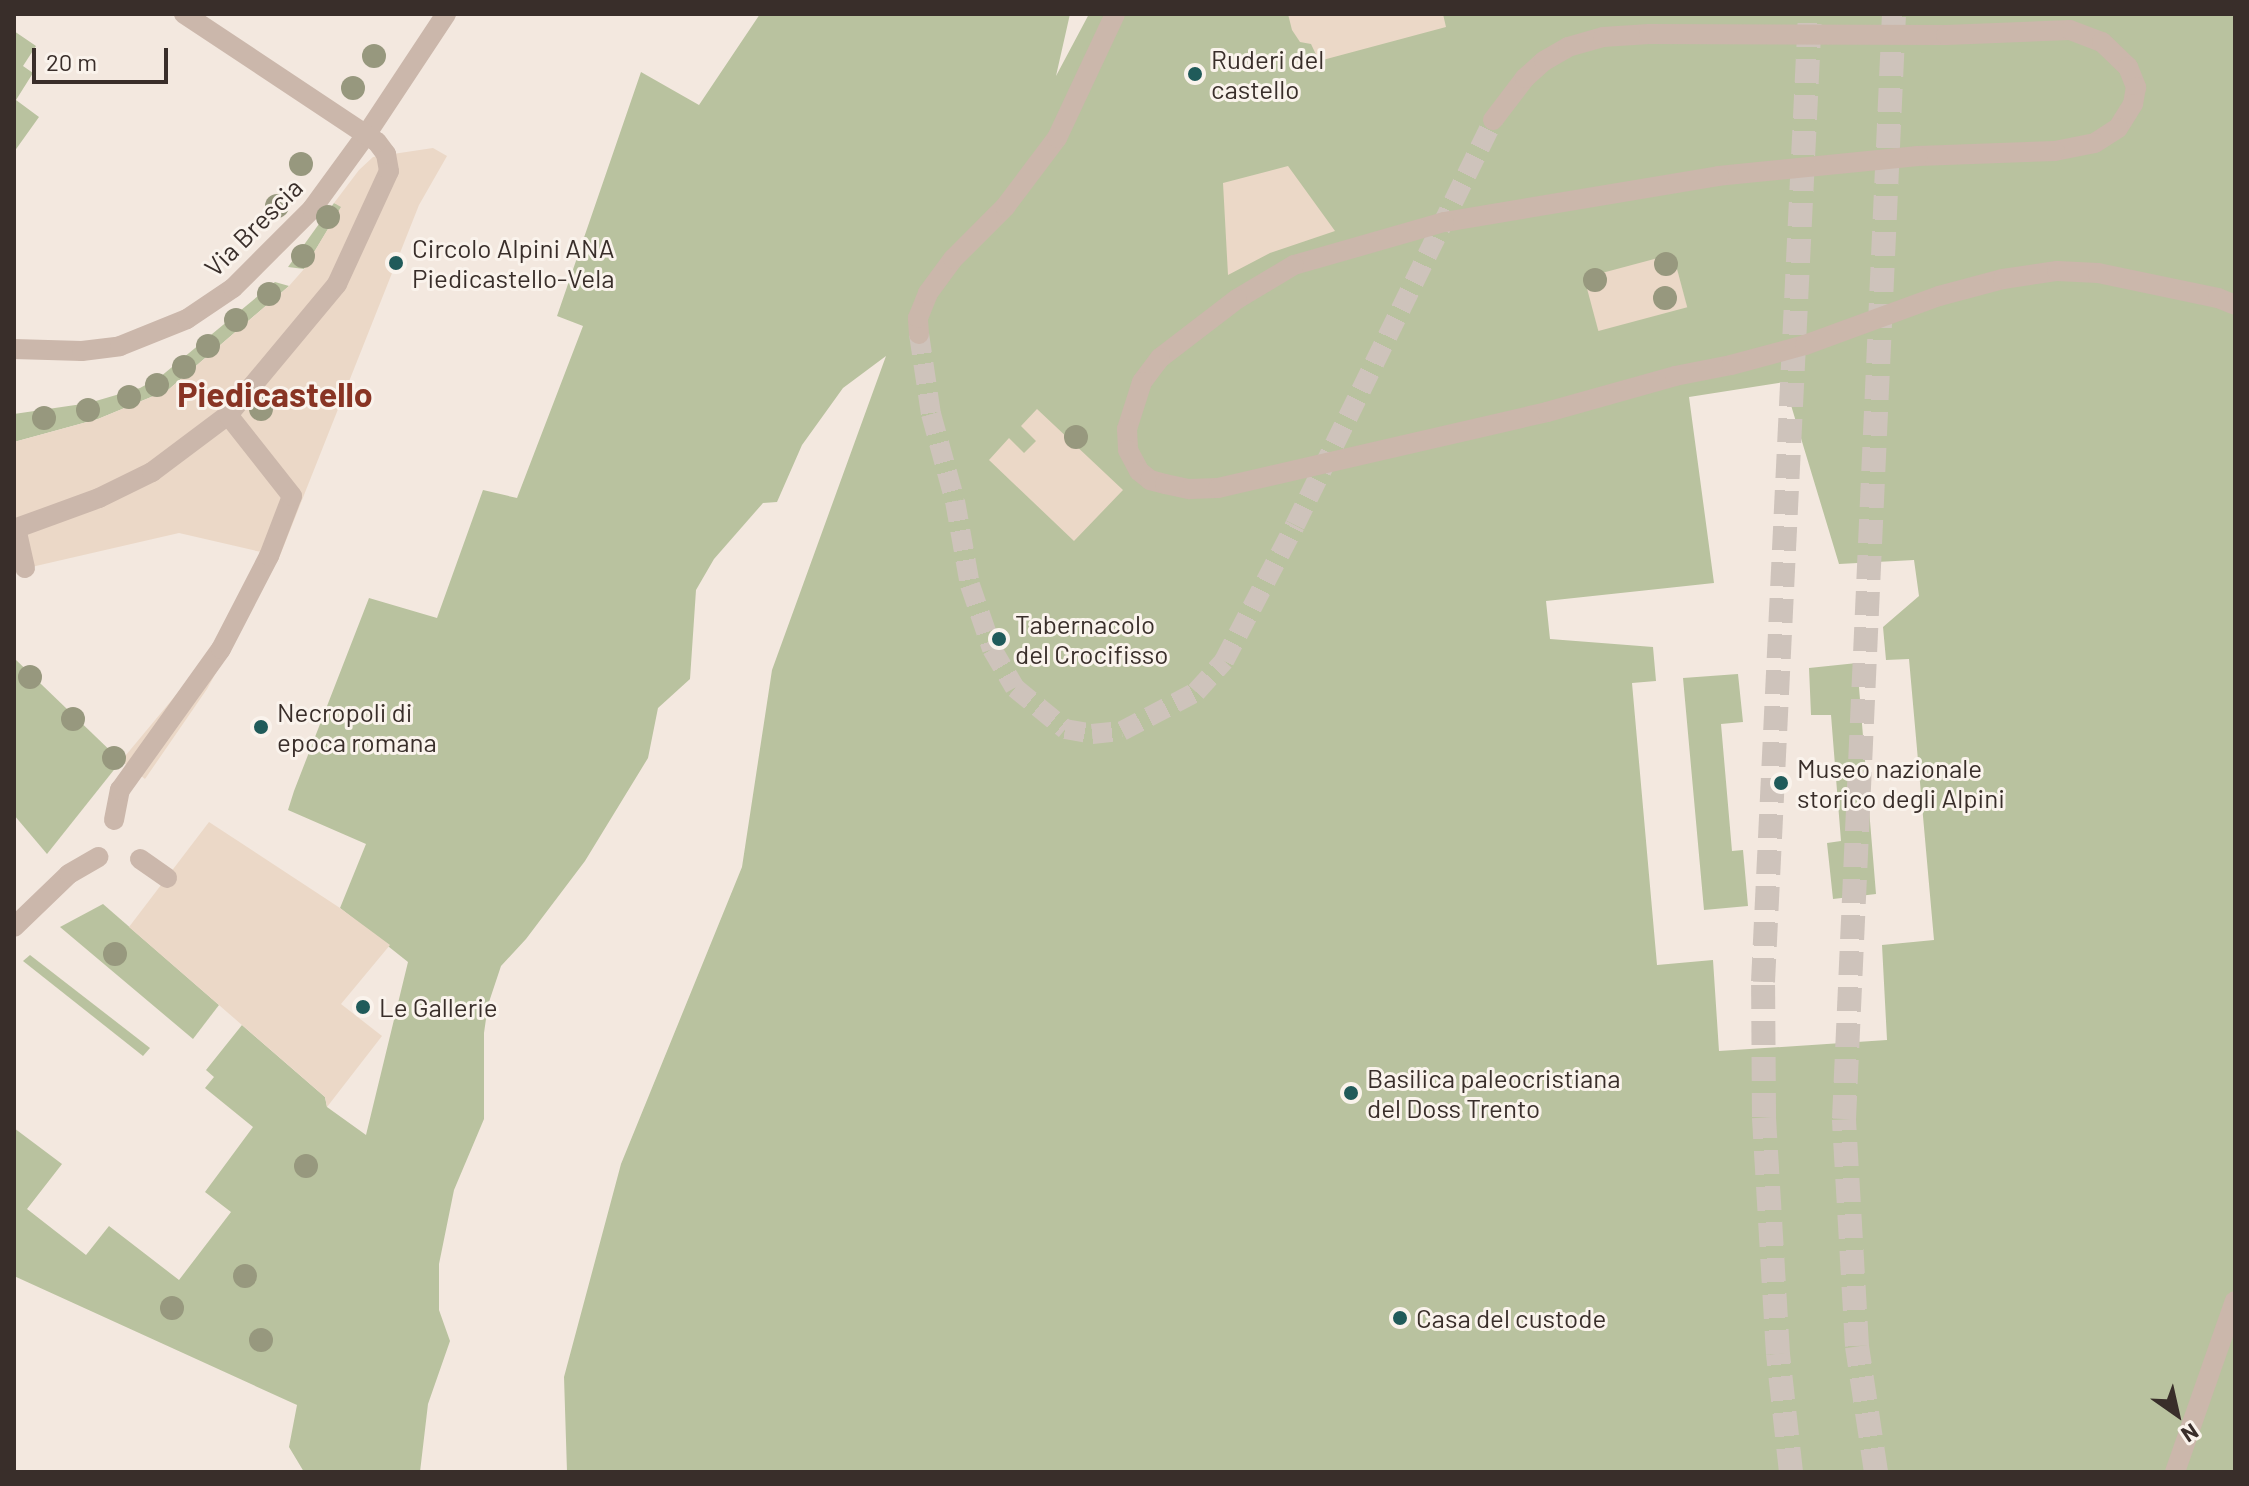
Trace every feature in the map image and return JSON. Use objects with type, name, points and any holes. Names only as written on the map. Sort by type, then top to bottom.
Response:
[{"type":"street","points":[[25,568],[15,528],[99,498],[152,472],[228,415],[337,284],[389,171],[386,154],[366,135],[184,14]]},
{"type":"street","name":"Via Brescia","points":[[14,349],[82,351],[120,346],[187,319],[233,288],[286,238],[366,135],[446,14]]},
{"type":"street","points":[[919,334],[918,318],[928,293],[953,259],[1005,207],[1057,138],[1115,14]]},
{"type":"street","points":[[1493,120],[1525,78],[1544,61],[1568,47],[1603,37],[1649,34],[1946,35],[2070,30],[2102,42],[2128,67],[2136,87],[2133,104],[2118,128],[2095,143],[2055,151],[1918,156],[1719,176],[1444,222],[1294,265],[1237,299],[1160,358],[1142,382],[1127,429],[1128,450],[1139,471],[1150,480],[1189,489],[1218,488],[1547,412],[1675,376],[1731,365],[1805,345],[1939,296],[2003,279],[2057,271],[2098,273],[2218,298],[2235,305]]},
{"type":"street","points":[[114,820],[120,790],[221,649],[269,556],[292,496],[228,415]]},
{"type":"street","points":[[14,927],[69,874],[99,857]]},
{"type":"street","points":[[140,859],[167,878]]},
{"type":"street","points":[[2175,1472],[2235,1301]]},
{"type":"green space","points":[[760,14],[1070,14],[1056,76],[1089,14],[2235,14],[2235,1472],[567,1472],[564,1377],[621,1164],[742,867],[772,670],[886,356],[843,388],[802,445],[777,502],[763,503],[714,559],[696,590],[690,679],[658,708],[648,758],[585,861],[526,939],[501,966],[488,1005],[484,1033],[484,1119],[454,1190],[439,1264],[439,1310],[450,1341],[428,1404],[420,1472],[304,1472],[289,1447],[297,1405],[14,1276],[14,1128],[62,1164],[27,1209],[86,1255],[109,1226],[179,1280],[231,1212],[205,1192],[253,1127],[205,1088],[214,1077],[206,1070],[242,1025],[325,1097],[327,1107],[366,1135],[408,962],[340,908],[366,844],[288,810],[294,791],[369,598],[437,618],[483,490],[517,498],[583,326],[557,316],[641,72],[699,105]],"holes":[[[1784,382],[1839,564],[1914,560],[1919,596],[1883,627],[1886,660],[1909,659],[1934,940],[1882,945],[1887,1040],[1719,1051],[1713,960],[1657,965],[1632,683],[1656,681],[1653,647],[1550,639],[1546,601],[1714,583],[1689,397]]]},
{"type":"green space","points":[[14,31],[36,46],[23,66],[33,73],[16,100],[39,117],[14,152]]},
{"type":"green space","points":[[334,203],[342,206],[304,269],[288,267]]},
{"type":"green space","points":[[275,282],[289,286],[168,390],[98,419],[14,442],[14,414],[89,403],[140,388],[160,377]]},
{"type":"green space","points":[[14,658],[121,761],[47,854],[14,815]]},
{"type":"green space","points":[[1857,663],[1876,894],[1833,899],[1827,843],[1841,841],[1831,715],[1811,715],[1809,668]]},
{"type":"green space","points":[[1738,674],[1743,722],[1721,724],[1732,851],[1743,850],[1748,906],[1704,910],[1683,678]]},
{"type":"green space","points":[[103,904],[219,1005],[193,1039],[60,927]]},
{"type":"green space","points":[[30,955],[150,1048],[143,1056],[23,961]]},
{"type":"shaded area","points":[[1288,14],[1443,14],[1446,27],[1319,61],[1311,44],[1300,42],[1292,30]]},
{"type":"shaded area","points":[[433,148],[447,156],[419,205],[279,558],[207,689],[145,779],[121,761],[220,642],[261,552],[179,533],[14,571],[14,442],[98,419],[168,390],[289,286],[304,269],[341,207],[334,203],[373,157]]},
{"type":"shaded area","points":[[1288,166],[1335,231],[1270,253],[1228,275],[1223,183]]},
{"type":"shaded area","points":[[1673,254],[1687,307],[1598,331],[1584,278]]},
{"type":"shaded area","points":[[1037,409],[1123,490],[1074,541],[989,460],[1009,438],[1024,453],[1036,441],[1021,426]]},
{"type":"shaded area","points":[[209,822],[340,908],[390,945],[341,1004],[382,1036],[327,1107],[325,1097],[129,927]]},
{"type":"tunnel","points":[[1791,1472],[1778,1354],[1764,1117],[1763,982],[1810,14]]},
{"type":"tunnel","points":[[1876,1472],[1857,1346],[1844,1119],[1894,14]]},
{"type":"tunnel","points":[[919,334],[931,414],[955,501],[970,585],[992,649],[1015,688],[1065,729],[1092,734],[1122,731],[1196,692],[1224,661],[1295,525],[1493,120]]},
{"type":"place","name":"Ruderi del castello","points":[[1195,74]]},
{"type":"place","name":"Circolo Alpini ANA Piedicastello-Vela","points":[[396,263]]},
{"type":"place","name":"Tabernacolo del Crocifisso","points":[[999,639]]},
{"type":"place","name":"Necropoli di epoca romana","points":[[261,727]]},
{"type":"place","name":"Museo nazionale storico degli Alpini","points":[[1781,783]]},
{"type":"place","name":"Le Gallerie","points":[[363,1007]]},
{"type":"place","name":"Basilica paleocristiana del Doss Trento","points":[[1351,1093]]},
{"type":"place","name":"Casa del custode","points":[[1400,1318]]},
{"type":"district","name":"Piedicastello","points":[[275,394]]}]
